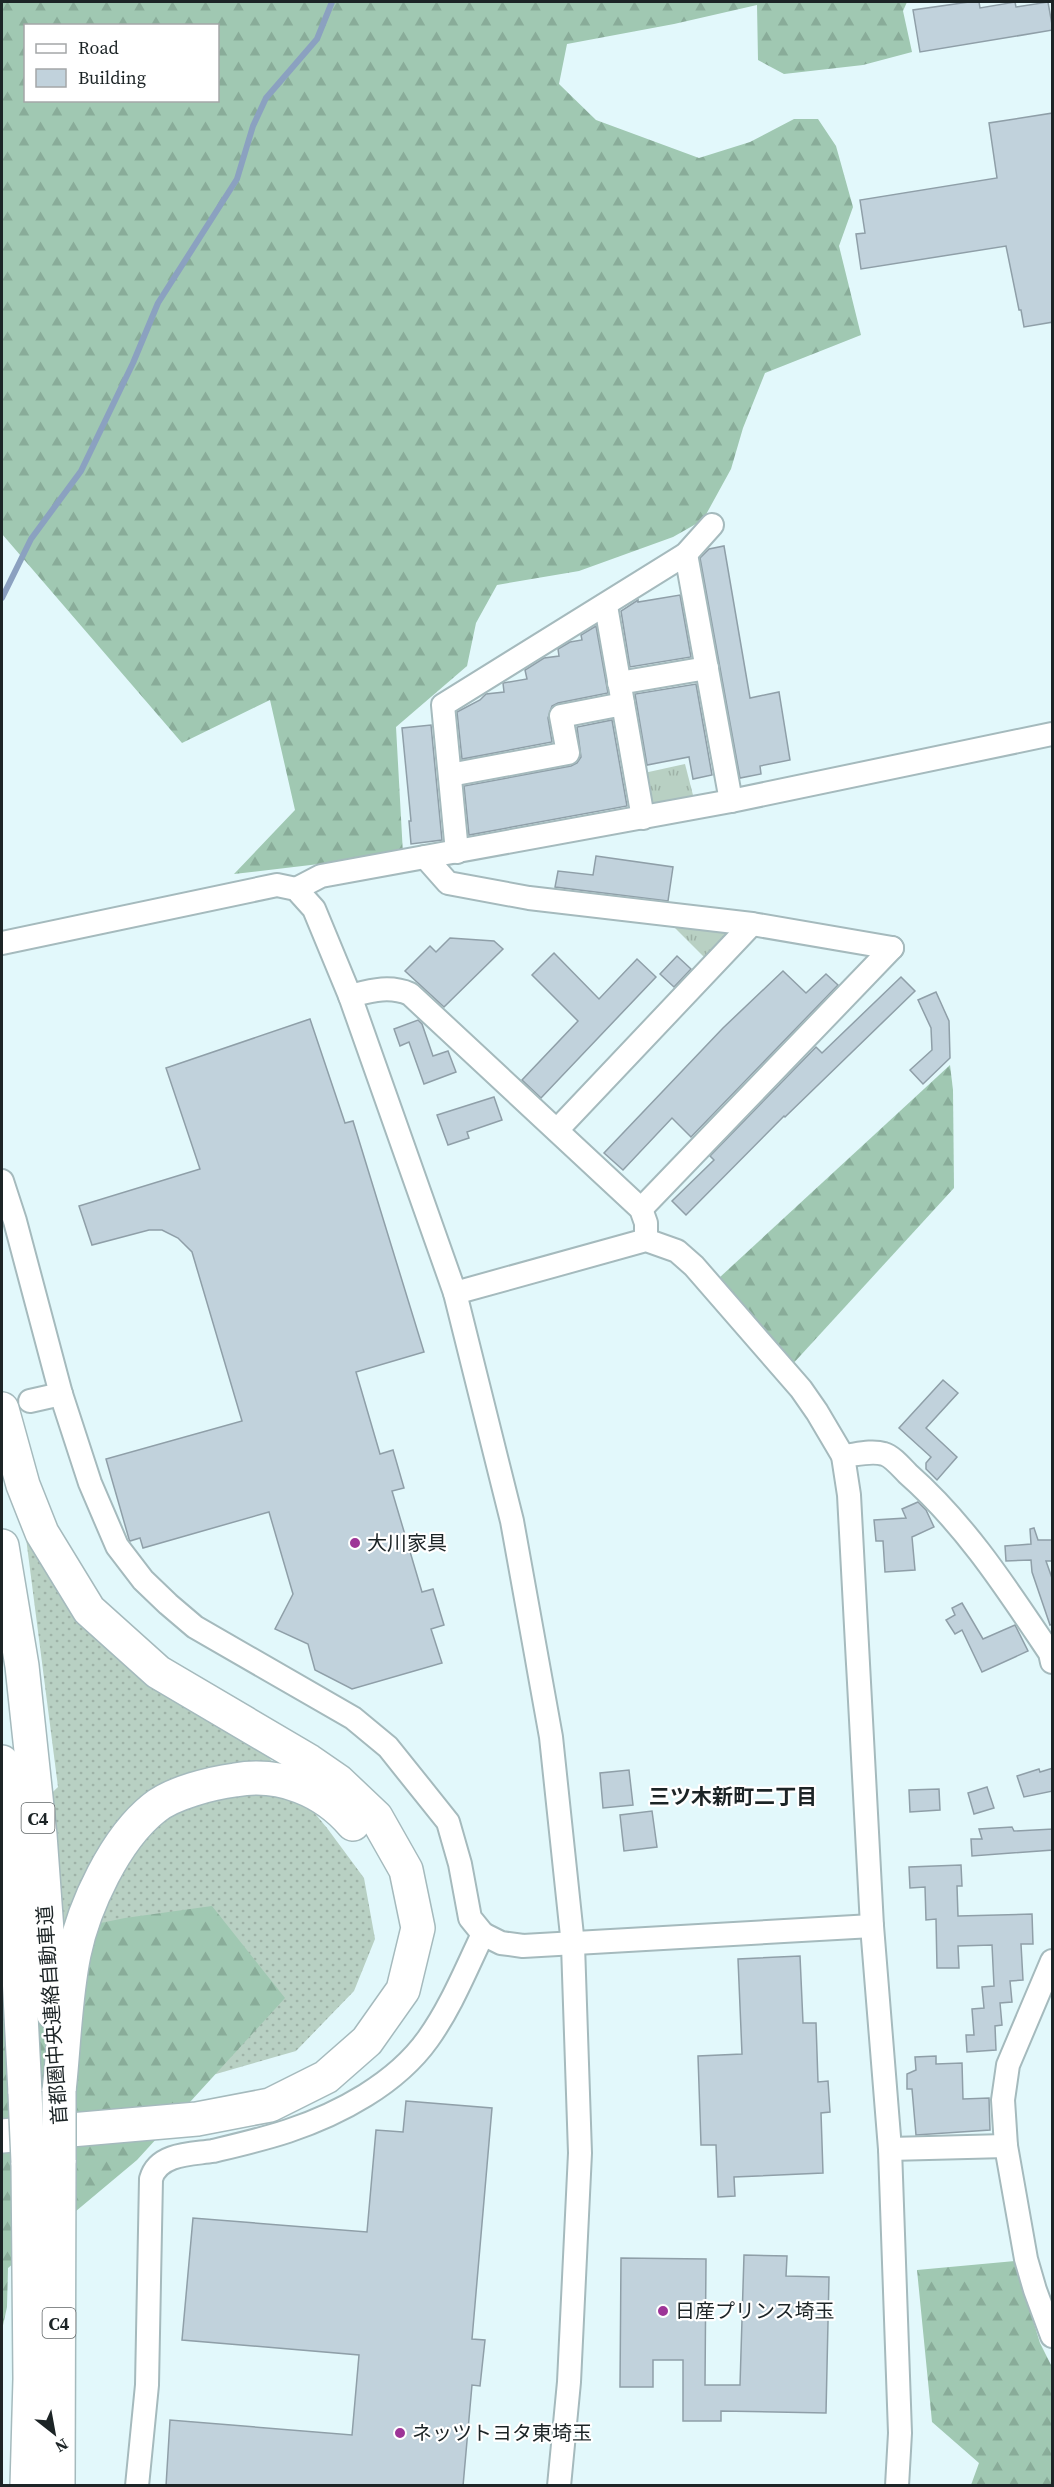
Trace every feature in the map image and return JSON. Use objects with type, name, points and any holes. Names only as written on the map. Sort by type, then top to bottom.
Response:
[{"type":"highway","points":[[2,2136],[197,2119],[270,2104],[326,2077],[367,2041],[403,1990],[418,1928],[406,1870],[376,1817],[338,1781],[309,1761],[158,1672],[89,1610],[42,1533],[23,1485],[16,1405]]},
{"type":"highway","name":"首都圏中央連絡自動車道","points":[[2,1546],[22,1666],[40,1835],[59,2091],[44,2161],[30,2379],[27,2486]]},
{"type":"highway","name":"首都圏中央連絡自動車道","points":[[2,1762],[15,1897],[25,2093],[44,2161],[58,2486]]},
{"type":"highway","points":[[2,2120],[131,2110],[244,2091],[302,2068],[341,2042],[384,1988],[396,1936],[387,1881],[367,1839],[340,1808],[295,1782],[249,1777],[204,1785],[155,1807],[122,1842],[94,1892],[74,1954],[59,2091]]},
{"type":"street","points":[[457,852],[443,705],[606,606],[686,554],[712,525]]},
{"type":"street","points":[[686,554],[731,801]]},
{"type":"street","points":[[606,606],[643,818]]},
{"type":"street","points":[[450,775],[568,753],[561,716],[621,694],[707,668]]},
{"type":"street","points":[[296,889],[321,876],[731,801],[1053,734]]},
{"type":"street","points":[[425,857],[448,883],[529,898],[752,924],[892,948],[641,1209]]},
{"type":"street","points":[[2,943],[277,885],[296,889],[314,909],[350,996],[455,1293],[512,1521],[550,1737],[573,1945],[580,2153],[569,2382],[559,2486]]},
{"type":"street","points":[[557,1130],[752,924]]},
{"type":"street","points":[[350,996],[377,989],[392,989],[410,994],[641,1209],[646,1222],[646,1240]]},
{"type":"street","points":[[2,1181],[15,1221],[61,1394],[90,1483],[117,1546],[137,1572],[168,1605],[195,1627],[353,1718],[388,1747],[448,1822],[460,1864],[470,1918],[483,1934],[501,1943],[523,1946],[573,1945],[872,1926]]},
{"type":"street","points":[[455,1293],[646,1240],[677,1251],[694,1266],[801,1389],[843,1456],[849,1495],[872,1926],[890,2149],[900,2433],[897,2486]]},
{"type":"street","points":[[16,1405],[61,1394]]},
{"type":"street","points":[[843,1456],[886,1454],[924,1488],[956,1520],[987,1560],[1050,1653],[1053,1662]]},
{"type":"street","points":[[137,2486],[147,2385],[153,2171],[173,2157],[232,2146],[297,2128],[323,2118],[364,2096],[399,2070],[428,2040],[446,2010],[483,1934]]},
{"type":"street","points":[[1053,1961],[1008,2065],[1003,2100],[1006,2146],[1026,2259],[1053,2336]]},
{"type":"street","points":[[890,2149],[1006,2146]]},
{"type":"green space","points":[[2,2],[907,2],[903,11],[912,52],[863,65],[784,74],[758,60],[757,5],[674,24],[567,44],[559,84],[596,120],[699,158],[750,142],[794,119],[818,119],[836,146],[853,207],[839,246],[861,335],[765,373],[743,428],[731,469],[703,520],[673,537],[579,571],[497,585],[476,623],[467,666],[396,727],[403,854],[234,874],[295,810],[270,700],[182,743],[2,534]]},
{"type":"green space","points":[[685,764],[694,799],[659,806],[650,802],[644,773]]},
{"type":"green space","points":[[669,922],[736,930],[706,959]]},
{"type":"green space","points":[[950,1065],[953,1090],[954,1188],[790,1367],[719,1278]]},
{"type":"green space","points":[[26,1538],[83,1626],[139,1677],[261,1748],[327,1828],[364,1878],[375,1939],[354,1991],[296,2051],[216,2074],[121,2089],[2,1841],[58,1787]]},
{"type":"green space","points":[[212,1906],[285,1998],[137,2160],[8,2268],[7,2307],[2,2330],[2,1943],[125,1918]]},
{"type":"green space","points":[[1015,2261],[1040,2343],[1052,2367],[1052,2485],[971,2485],[979,2463],[932,2422],[917,2270]]},
{"type":"building","points":[[979,2],[980,8],[1015,2],[1016,7],[1048,2],[1053,30],[920,52],[913,10]]},
{"type":"building","points":[[1053,113],[1053,322],[1024,327],[1006,246],[861,269],[856,234],[865,233],[860,200],[997,178],[989,123]]},
{"type":"building","points":[[724,546],[750,698],[779,692],[790,760],[760,766],[761,774],[740,778],[700,558],[709,549]]},
{"type":"building","points":[[680,595],[691,657],[630,667],[621,611],[638,600],[638,602]]},
{"type":"building","points":[[596,626],[608,693],[552,706],[548,718],[552,742],[462,759],[457,712],[480,700],[486,694],[504,692],[503,683],[527,679],[525,670],[544,658],[559,656],[558,649],[570,642],[582,640],[581,635]]},
{"type":"building","points":[[696,684],[712,775],[693,779],[689,757],[647,765],[635,694]]},
{"type":"building","points":[[612,720],[627,806],[469,835],[464,786],[571,766],[581,757],[577,727]]},
{"type":"building","points":[[431,725],[442,840],[411,844],[402,728]]},
{"type":"building","points":[[596,856],[673,867],[668,901],[555,887],[558,871],[593,875]]},
{"type":"building","points":[[450,938],[494,941],[503,949],[444,1007],[405,971],[430,946],[436,952]]},
{"type":"building","points":[[554,953],[599,999],[637,959],[656,977],[541,1098],[522,1080],[578,1021],[532,975]]},
{"type":"building","points":[[677,956],[691,969],[674,987],[660,974]]},
{"type":"building","points":[[783,971],[806,993],[826,974],[838,985],[691,1137],[672,1118],[623,1170],[604,1153],[723,1028]]},
{"type":"building","points":[[901,977],[915,991],[784,1116],[686,1215],[672,1201],[714,1160],[710,1156],[816,1047],[822,1053]]},
{"type":"building","points":[[936,992],[949,1021],[950,1058],[923,1084],[910,1070],[932,1050],[931,1028],[918,1000]]},
{"type":"building","points":[[310,1019],[345,1123],[353,1121],[424,1352],[356,1372],[380,1454],[393,1450],[404,1488],[392,1491],[422,1592],[433,1589],[444,1625],[431,1629],[442,1663],[352,1689],[315,1670],[308,1644],[275,1629],[293,1594],[269,1512],[143,1548],[140,1538],[130,1541],[106,1459],[242,1421],[192,1252],[178,1238],[162,1230],[149,1230],[92,1245],[79,1206],[200,1169],[166,1068]]},
{"type":"building","points":[[418,1020],[422,1024],[433,1056],[448,1051],[456,1072],[424,1084],[409,1042],[400,1046],[394,1029]]},
{"type":"building","points":[[494,1097],[502,1120],[467,1132],[469,1138],[448,1145],[437,1115]]},
{"type":"building","points":[[943,1380],[958,1393],[926,1428],[957,1457],[937,1480],[926,1469],[926,1463],[931,1457],[899,1428]]},
{"type":"building","points":[[918,1502],[926,1510],[934,1527],[912,1537],[915,1570],[885,1572],[883,1541],[876,1541],[874,1520],[906,1518],[902,1509]]},
{"type":"building","points":[[1034,1528],[1038,1540],[1053,1540],[1053,1561],[1046,1561],[1053,1581],[1053,1624],[1050,1625],[1032,1572],[1031,1560],[1006,1561],[1005,1546],[1031,1544],[1030,1529]]},
{"type":"building","points":[[962,1603],[983,1639],[1015,1625],[1028,1651],[982,1672],[962,1630],[955,1634],[946,1620],[955,1615],[952,1608]]},
{"type":"building","points":[[1053,1768],[1053,1791],[1024,1797],[1017,1776],[1039,1769],[1040,1772]]},
{"type":"building","points":[[629,1770],[633,1805],[603,1808],[600,1773]]},
{"type":"building","points":[[987,1787],[994,1808],[974,1814],[968,1793]]},
{"type":"building","points":[[939,1789],[940,1810],[910,1812],[909,1790]]},
{"type":"building","points":[[652,1811],[657,1847],[624,1851],[620,1815]]},
{"type":"building","points":[[1012,1827],[1014,1831],[1053,1829],[1053,1850],[972,1856],[971,1839],[982,1839],[979,1829]]},
{"type":"building","points":[[961,1865],[962,1886],[957,1886],[958,1916],[1032,1914],[1033,1944],[1021,1944],[1023,1980],[1010,1981],[1012,2002],[1000,2003],[1002,2025],[995,2026],[996,2050],[967,2052],[966,2035],[974,2035],[972,2009],[984,2008],[982,1987],[994,1986],[992,1945],[958,1946],[959,1968],[937,1968],[936,1919],[926,1920],[925,1887],[910,1888],[909,1867]]},
{"type":"building","points":[[800,1956],[803,2023],[816,2023],[818,2082],[828,2081],[830,2112],[821,2113],[823,2173],[734,2177],[735,2196],[718,2197],[716,2145],[701,2145],[698,2056],[742,2054],[738,1959]]},
{"type":"building","points":[[936,2056],[936,2064],[962,2063],[963,2099],[989,2098],[990,2130],[916,2135],[912,2089],[907,2089],[907,2074],[916,2070],[915,2057]]},
{"type":"building","points":[[406,2101],[492,2108],[472,2339],[485,2340],[480,2386],[472,2385],[463,2486],[166,2486],[170,2420],[352,2435],[359,2355],[182,2340],[193,2218],[367,2232],[376,2130],[403,2132]]},
{"type":"building","points":[[744,2255],[787,2256],[786,2276],[829,2277],[826,2413],[721,2411],[721,2421],[683,2421],[683,2360],[653,2360],[653,2387],[620,2387],[621,2258],[706,2259],[705,2385],[740,2385]]},
{"type":"waterway","points":[[2,598],[31,539],[81,471],[133,363],[158,303],[237,179],[253,126],[266,98],[317,39],[332,2]]},
{"type":"place","name":"大川家具","points":[[355,1543]]},
{"type":"place","name":"日産プリンス埼玉","points":[[663,2311]]},
{"type":"place","name":"ネッツトヨタ東埼玉","points":[[400,2433]]},
{"type":"district","name":"三ツ木新町二丁目","points":[[733,1796]]}]
